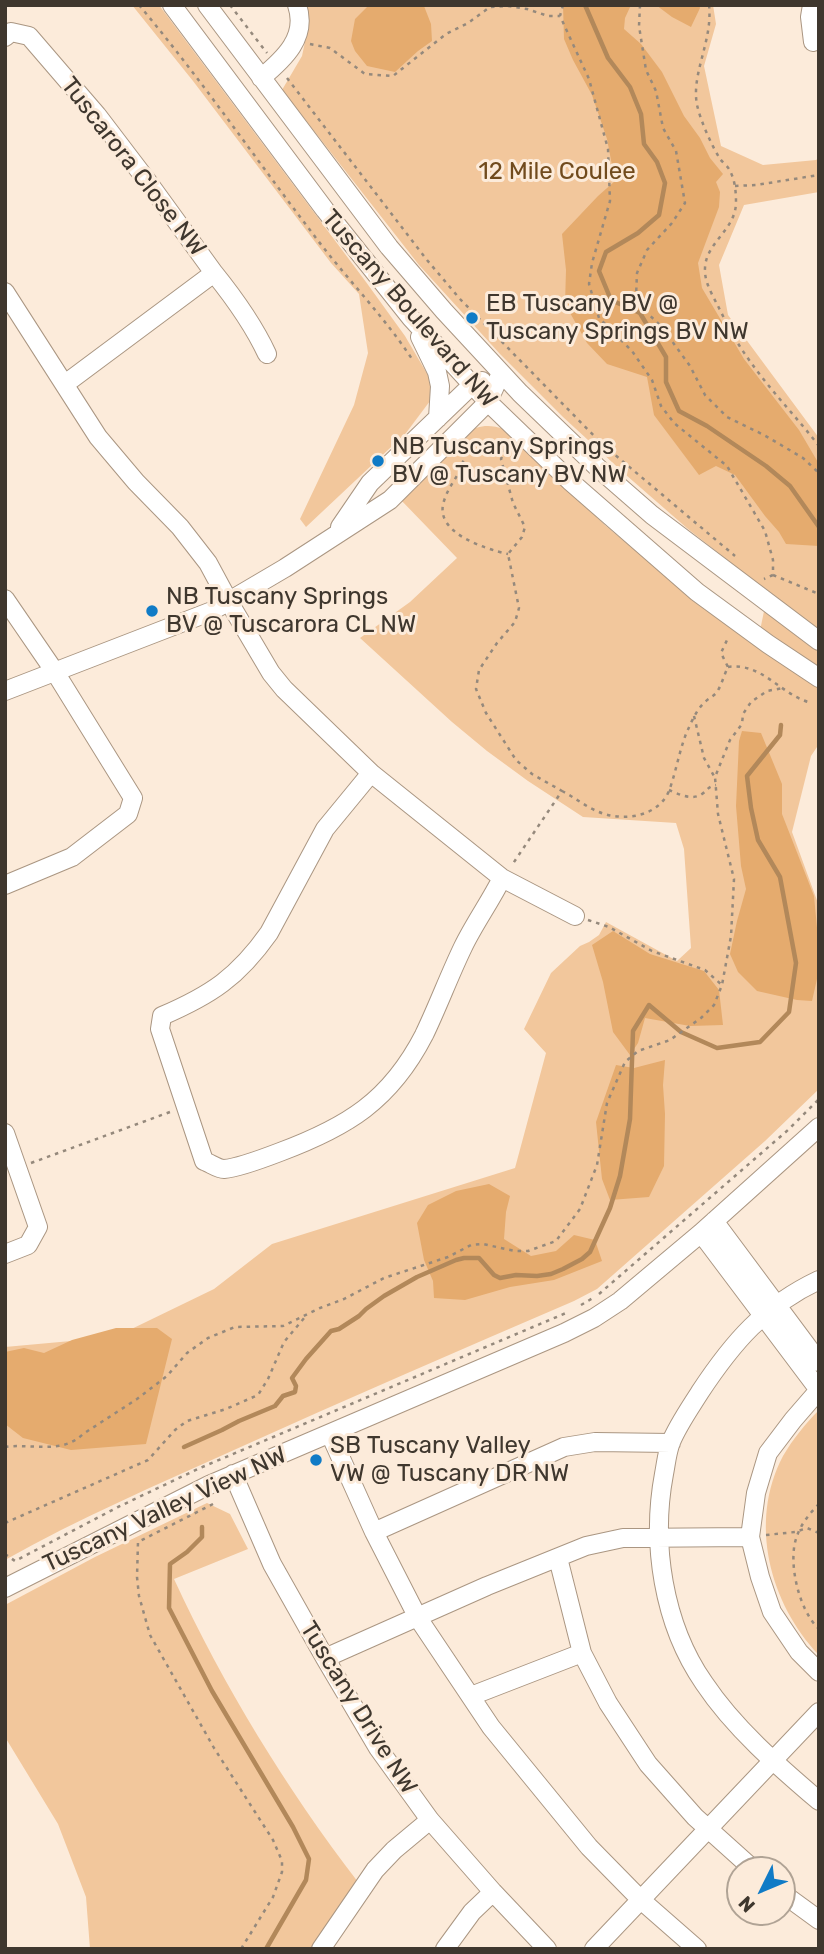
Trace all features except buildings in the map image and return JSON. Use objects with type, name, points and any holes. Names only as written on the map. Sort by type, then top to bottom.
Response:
[{"type":"street","name":"Tuscany Boulevard NW","points":[[172,5],[324,210],[411,318],[488,402],[571,482],[697,592],[819,678]]},
{"type":"street","name":"Tuscany Boulevard NW","points":[[207,5],[389,247],[501,373],[597,467],[652,515],[819,641]]},
{"type":"street","points":[[261,78],[277,65],[296,41],[301,16],[297,5]]},
{"type":"street","points":[[812,5],[810,17],[813,42]]},
{"type":"street","name":"Tuscarora Close NW","points":[[5,37],[11,32],[29,36],[97,115],[214,273],[65,384]]},
{"type":"street","points":[[214,273],[250,320],[267,354]]},
{"type":"street","points":[[5,292],[104,445],[196,546],[215,574],[259,654],[284,689],[371,773],[502,878],[575,916]]},
{"type":"street","points":[[411,318],[437,372],[440,386],[438,418]]},
{"type":"street","points":[[336,533],[370,483],[472,385],[501,373]]},
{"type":"street","points":[[5,691],[212,611],[275,574],[390,500],[488,402],[501,373]]},
{"type":"street","points":[[5,599],[55,672],[132,798],[128,814],[72,858],[5,885]]},
{"type":"street","points":[[371,773],[325,829],[269,933],[252,956],[207,995],[162,1016],[160,1029],[204,1161],[222,1169],[264,1158],[317,1138],[364,1110],[393,1082],[416,1049],[464,945],[502,878]]},
{"type":"street","name":"Tuscany Valley View NW","points":[[5,1588],[142,1517],[233,1474],[594,1318],[630,1293],[819,1127]]},
{"type":"street","points":[[5,1133],[38,1227],[28,1245],[5,1254]]},
{"type":"street","points":[[707,1227],[769,1310],[819,1390],[768,1453],[756,1493],[760,1577],[772,1612],[799,1652],[819,1672]]},
{"type":"street","points":[[819,1280],[769,1310],[720,1361],[691,1407],[671,1443],[660,1495],[659,1538],[663,1584],[678,1632],[702,1682],[726,1712],[819,1801]]},
{"type":"street","points":[[769,1310],[819,1362]]},
{"type":"street","points":[[330,1434],[374,1532],[418,1618],[491,1727],[589,1847],[641,1900],[697,1949]]},
{"type":"street","points":[[374,1532],[564,1447],[595,1442],[671,1443]]},
{"type":"street","name":"Tuscany Drive NW","points":[[233,1474],[272,1564],[378,1748],[430,1821],[547,1949]]},
{"type":"street","points":[[325,1658],[487,1586],[586,1546],[623,1538],[758,1536]]},
{"type":"street","points":[[558,1558],[582,1653],[608,1703],[648,1764],[707,1829],[738,1856]]},
{"type":"street","points":[[471,1696],[582,1653]]},
{"type":"street","points":[[594,1949],[819,1712]]},
{"type":"street","points":[[321,1949],[375,1870],[394,1850],[430,1821]]},
{"type":"street","points":[[445,1949],[472,1912],[493,1892]]},
{"type":"street","points":[[796,1903],[819,1920]]},
{"type":"path","points":[[139,5],[327,253],[385,320],[415,363]]},
{"type":"path","points":[[230,5],[460,299],[601,443],[743,562]]},
{"type":"path","points":[[563,5],[560,16],[589,79],[608,149],[610,201],[592,263],[589,284],[599,318],[632,351],[652,380],[661,406],[674,423],[727,466],[765,531],[774,575]]},
{"type":"path","points":[[640,5],[639,26],[646,70],[656,91],[663,128],[676,151],[685,203],[672,223],[647,250],[637,273],[636,297],[690,366],[705,395],[727,417],[803,458],[819,473]]},
{"type":"path","points":[[709,5],[710,25],[697,81],[697,104],[713,146],[731,172],[736,206],[728,228],[706,258],[707,282],[745,355],[819,446]]},
{"type":"path","points":[[296,41],[330,48],[365,74],[393,76],[446,34],[468,23],[490,7],[508,6],[548,16],[560,16]]},
{"type":"path","points":[[735,186],[756,186],[819,175]]},
{"type":"path","points":[[505,449],[502,459],[513,502],[525,527],[522,537],[508,554]]},
{"type":"path","points":[[461,453],[464,457],[462,470],[443,503],[442,512],[448,525],[456,533],[486,549],[508,554]]},
{"type":"path","points":[[508,554],[519,608],[515,622],[479,670],[476,689],[486,713],[516,760],[532,774],[599,813],[634,817],[642,815],[664,799],[694,716],[705,701],[716,694],[728,667]]},
{"type":"path","points":[[767,585],[764,579],[774,575],[819,594]]},
{"type":"path","points":[[727,640],[721,653],[728,667]]},
{"type":"path","points":[[728,667],[740,665],[759,672],[802,701],[812,703]]},
{"type":"path","points":[[715,777],[730,740],[742,724],[743,714],[751,702],[767,691],[783,688]]},
{"type":"path","points":[[5,1447],[41,1448],[76,1441],[167,1376],[187,1353],[208,1338],[235,1327],[283,1326],[384,1278],[448,1257],[471,1245],[483,1244],[528,1251],[556,1241],[580,1209],[597,1166],[607,1103],[625,1062],[638,1051],[670,1040],[701,1018],[714,1005],[722,985],[731,936],[734,879],[718,814],[715,777],[704,758],[694,716]]},
{"type":"path","points":[[669,790],[694,798],[702,794],[708,786],[716,785]]},
{"type":"path","points":[[502,878],[562,791]]},
{"type":"path","points":[[575,916],[608,927],[652,951],[705,970],[722,985]]},
{"type":"path","points":[[5,1554],[15,1560],[200,1468],[574,1309],[597,1295],[788,1130],[819,1099]]},
{"type":"path","points":[[17,1168],[186,1106]]},
{"type":"path","points":[[5,1523],[148,1460],[175,1430],[187,1421],[226,1409],[258,1395],[284,1342],[307,1315]]},
{"type":"path","points":[[213,1504],[138,1542],[137,1587],[154,1643],[238,1788],[273,1840],[282,1861],[282,1872],[273,1896],[241,1949]]},
{"type":"path","points":[[819,1504],[799,1531],[794,1550],[798,1586],[808,1616],[819,1629]]},
{"type":"path","points":[[758,1536],[807,1528],[819,1533]]},
{"type":"green space","points":[[132,5],[159,5],[366,282],[405,336],[429,377],[432,392],[430,401],[406,433],[306,527],[300,519],[354,405],[368,353],[359,294],[331,263]]},
{"type":"green space","name":"12 Mile Coulee","points":[[306,5],[713,5],[716,24],[704,66],[721,146],[763,165],[819,158],[819,192],[744,205],[719,265],[728,315],[819,438],[819,744],[811,756],[792,832],[819,906],[819,1089],[765,1141],[597,1289],[147,1489],[5,1560],[5,1347],[115,1337],[214,1289],[272,1244],[515,1168],[546,1053],[524,1029],[551,973],[580,946],[599,935],[606,922],[677,961],[691,948],[684,849],[676,823],[583,817],[487,751],[360,638],[410,602],[457,558],[399,498],[465,433],[484,426],[499,427],[606,526],[667,577],[757,645],[768,592],[688,529],[563,417],[500,354],[419,265],[282,90],[302,56],[309,23]]},
{"type":"green space","points":[[819,1410],[819,1655],[788,1612],[777,1587],[766,1535],[772,1481],[783,1456]]},
{"type":"green space","points":[[207,1503],[230,1514],[248,1549],[174,1579],[214,1659],[258,1736],[306,1810],[358,1882],[310,1949],[90,1949],[86,1897],[58,1824],[5,1737],[5,1605],[95,1557]]},
{"type":"shaded area","points":[[369,5],[424,6],[431,24],[432,41],[395,72],[367,66],[351,41],[355,19]]},
{"type":"shaded area","points":[[563,5],[631,5],[625,18],[624,29],[641,44],[662,72],[684,116],[723,174],[716,182],[720,192],[719,207],[698,263],[702,288],[744,359],[799,430],[819,464],[819,546],[786,544],[735,475],[716,466],[699,475],[654,415],[647,377],[607,364],[587,343],[565,304],[566,270],[562,234],[615,181],[607,139],[592,95],[564,39]]},
{"type":"shaded area","points":[[656,5],[699,5],[700,8],[691,27]]},
{"type":"shaded area","points":[[742,731],[761,733],[782,784],[782,814],[814,896],[819,949],[812,1001],[757,991],[738,972],[730,954],[746,889],[741,866],[736,806],[739,741]]},
{"type":"shaded area","points":[[613,931],[650,954],[704,971],[719,990],[723,1025],[690,1026],[645,1018],[638,1043],[630,1055],[613,1032],[592,945]]},
{"type":"shaded area","points":[[665,1060],[664,1166],[649,1197],[610,1200],[602,1179],[596,1122],[616,1065],[634,1068]]},
{"type":"shaded area","points":[[489,1184],[510,1196],[504,1239],[531,1256],[556,1251],[574,1235],[595,1240],[602,1261],[554,1280],[510,1287],[465,1300],[434,1298],[433,1281],[424,1260],[417,1223],[428,1205],[456,1191]]},
{"type":"shaded area","points":[[116,1328],[157,1328],[172,1339],[146,1444],[71,1450],[23,1438],[5,1424],[5,1352],[24,1348],[44,1353],[72,1340]]},
{"type":"waterway","points":[[585,5],[608,58],[630,87],[641,114],[644,144],[657,162],[665,183],[659,215],[638,233],[606,252],[599,271],[611,300],[640,313],[666,357],[666,382],[679,411],[707,426],[766,466],[790,486],[819,527]]},
{"type":"waterway","points":[[184,1447],[275,1406],[283,1396],[295,1392],[296,1386],[292,1378],[331,1331],[339,1329],[384,1296],[417,1277],[464,1258],[479,1258],[500,1278],[551,1274],[582,1259],[590,1252],[610,1208],[620,1176],[630,1119],[633,1031],[649,1005],[681,1032],[717,1048],[760,1042],[789,1012],[796,963],[780,877],[758,840],[747,776],[780,735],[781,725]]},
{"type":"waterway","points":[[202,1527],[202,1537],[170,1564],[169,1608],[212,1691],[293,1827],[309,1859],[306,1880],[266,1949]]},
{"type":"place","name":"EB Tuscany BV @ Tuscany Springs BV NW","points":[[472,318]]},
{"type":"place","name":"NB Tuscany Springs BV @ Tuscany BV NW","points":[[378,461]]},
{"type":"place","name":"NB Tuscany Springs BV @ Tuscarora CL NW","points":[[152,611]]},
{"type":"place","name":"SB Tuscany Valley VW @ Tuscany DR NW","points":[[316,1460]]}]
